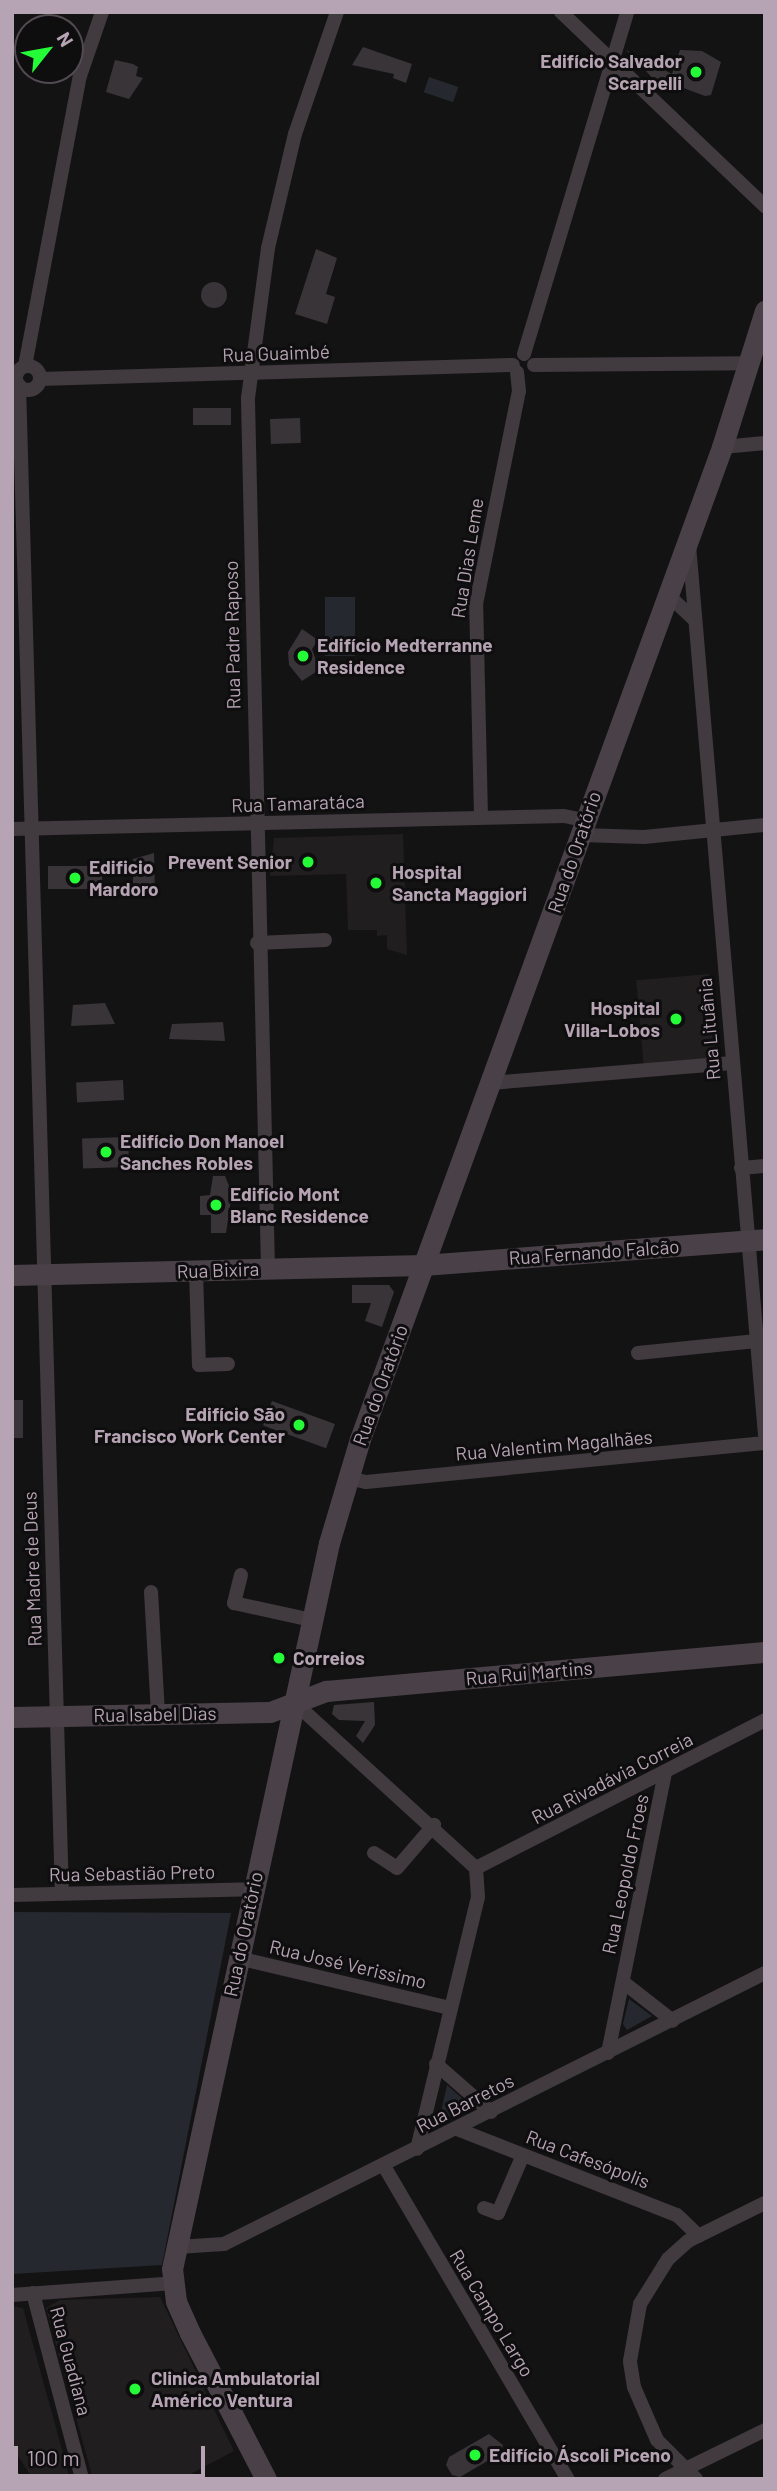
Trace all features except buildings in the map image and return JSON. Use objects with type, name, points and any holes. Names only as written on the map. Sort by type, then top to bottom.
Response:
[{"type":"street","points":[[24,404],[34,375],[31,344],[63,154],[102,12]]},
{"type":"street","name":"Rua Padre Raposo","points":[[268,1269],[257,943],[251,373],[268,248],[295,134],[337,12]]},
{"type":"street","points":[[561,12],[765,206]]},
{"type":"street","points":[[524,369],[524,354],[627,12]]},
{"type":"street","name":"Rua do Oratório","points":[[267,2479],[190,2333],[174,2283],[177,2247],[312,1620],[346,1478],[722,447],[748,363],[761,333],[765,311]]},
{"type":"street","name":"Rua Guaimbé","points":[[16,381],[34,375],[524,369],[748,363]]},
{"type":"street","name":"Rua Dias Leme","points":[[481,817],[476,604],[524,369]]},
{"type":"street","points":[[16,381],[34,375]]},
{"type":"street","name":"Rua Madre de Deus","points":[[16,381],[24,404],[42,1274],[62,1894]]},
{"type":"street","points":[[722,447],[765,443]]},
{"type":"street","name":"Rua Lituânia","points":[[689,538],[741,1168],[756,1240],[756,1340],[765,1435]]},
{"type":"street","points":[[671,586],[695,597]]},
{"type":"street","points":[[671,586],[694,619]]},
{"type":"street","name":"Rua Tamaratáca","points":[[12,829],[481,817],[583,828],[600,839],[765,825]]},
{"type":"street","points":[[257,943],[325,940]]},
{"type":"street","points":[[489,1083],[732,1063]]},
{"type":"street","points":[[741,1168],[765,1166]]},
{"type":"street","name":"Rua Fernando Falcão","points":[[423,1265],[756,1240]]},
{"type":"street","name":"Rua Bixira","points":[[12,1275],[423,1265]]},
{"type":"street","points":[[196,1271],[199,1365],[228,1364]]},
{"type":"street","points":[[638,1353],[756,1340]]},
{"type":"street","name":"Rua Valentim Magalhães","points":[[346,1478],[366,1482],[765,1443]]},
{"type":"street","points":[[240,1575],[234,1603],[312,1620]]},
{"type":"street","points":[[151,1592],[158,1714]]},
{"type":"street","name":"Rua Rui Martins","points":[[295,1703],[326,1691],[765,1652]]},
{"type":"street","points":[[295,1703],[434,1825],[476,1868],[478,1897],[417,2149]]},
{"type":"street","name":"Rua Isabel Dias","points":[[12,1717],[270,1712],[295,1703]]},
{"type":"street","name":"Rua Rivadávia Correia","points":[[476,1868],[666,1774],[765,1720]]},
{"type":"street","name":"Rua Leopoldo Froes","points":[[608,2053],[666,1774]]},
{"type":"street","points":[[374,1853],[397,1868],[434,1825]]},
{"type":"street","name":"Rua Sebastião Preto","points":[[12,1895],[252,1889]]},
{"type":"street","name":"Rua José Verissimo","points":[[238,1958],[449,2008]]},
{"type":"street","name":"Rua Barretos","points":[[177,2247],[224,2244],[765,1973]]},
{"type":"street","name":"Rua Leopoldo Froes","points":[[623,1982],[673,2021]]},
{"type":"street","points":[[436,2064],[491,2112]]},
{"type":"street","name":"Rua Cafesópolis","points":[[457,2129],[677,2215],[699,2236]]},
{"type":"street","points":[[484,2208],[498,2213],[523,2155]]},
{"type":"street","name":"Rua Campo Largo","points":[[384,2166],[568,2479]]},
{"type":"street","points":[[690,2474],[657,2440],[634,2387],[630,2361],[640,2304],[668,2259],[699,2236],[765,2203]]},
{"type":"street","points":[[12,2294],[174,2283]]},
{"type":"street","name":"Rua Guadiana","points":[[33,2293],[82,2479]]},
{"type":"street","points":[[667,2478],[690,2474],[765,2430]]},
{"type":"shaded area","points":[[429,77],[458,87],[453,102],[424,92]]},
{"type":"shaded area","points":[[325,597],[355,597],[355,656],[325,656]]},
{"type":"shaded area","name":"Hospital Sancta Maggiori","points":[[403,834],[407,955],[387,949],[387,935],[377,936],[377,930],[348,930],[346,874],[270,876],[274,838]]},
{"type":"shaded area","name":"Hospital Villa-Lobos","points":[[709,974],[716,1058],[644,1064],[636,980]]},
{"type":"shaded area","points":[[12,1912],[231,1913],[162,2265],[12,2274]]},
{"type":"shaded area","points":[[629,1999],[652,2016],[627,2030],[623,2024]]},
{"type":"shaded area","points":[[447,2085],[472,2107],[439,2121]]},
{"type":"shaded area","name":"Clinica Ambulatorial Américo Ventura","points":[[160,2297],[234,2451],[181,2479],[93,2479],[46,2308],[60,2300]]},
{"type":"shaded area","points":[[12,2306],[23,2308],[70,2479],[33,2479],[12,2447]]},
{"type":"place","name":"Edifício Salvador Scarpelli","points":[[696,72]]},
{"type":"place","name":"Edifício Medterranne Residence","points":[[303,656]]},
{"type":"place","name":"Prevent Senior","points":[[308,862]]},
{"type":"place","name":"Edificio Mardoro","points":[[75,878]]},
{"type":"place","name":"Hospital Sancta Maggiori","points":[[376,883]]},
{"type":"place","name":"Hospital Villa-Lobos","points":[[676,1019]]},
{"type":"place","name":"Edifício Don Manoel Sanches Robles","points":[[106,1152]]},
{"type":"place","name":"Edifício Mont Blanc Residence","points":[[216,1205]]},
{"type":"place","name":"Edifício São Francisco Work Center","points":[[299,1425]]},
{"type":"place","name":"Correios","points":[[279,1658]]},
{"type":"place","name":"Clinica Ambulatorial Américo Ventura","points":[[135,2389]]},
{"type":"place","name":"Edifício Áscoli Piceno","points":[[475,2455]]}]
